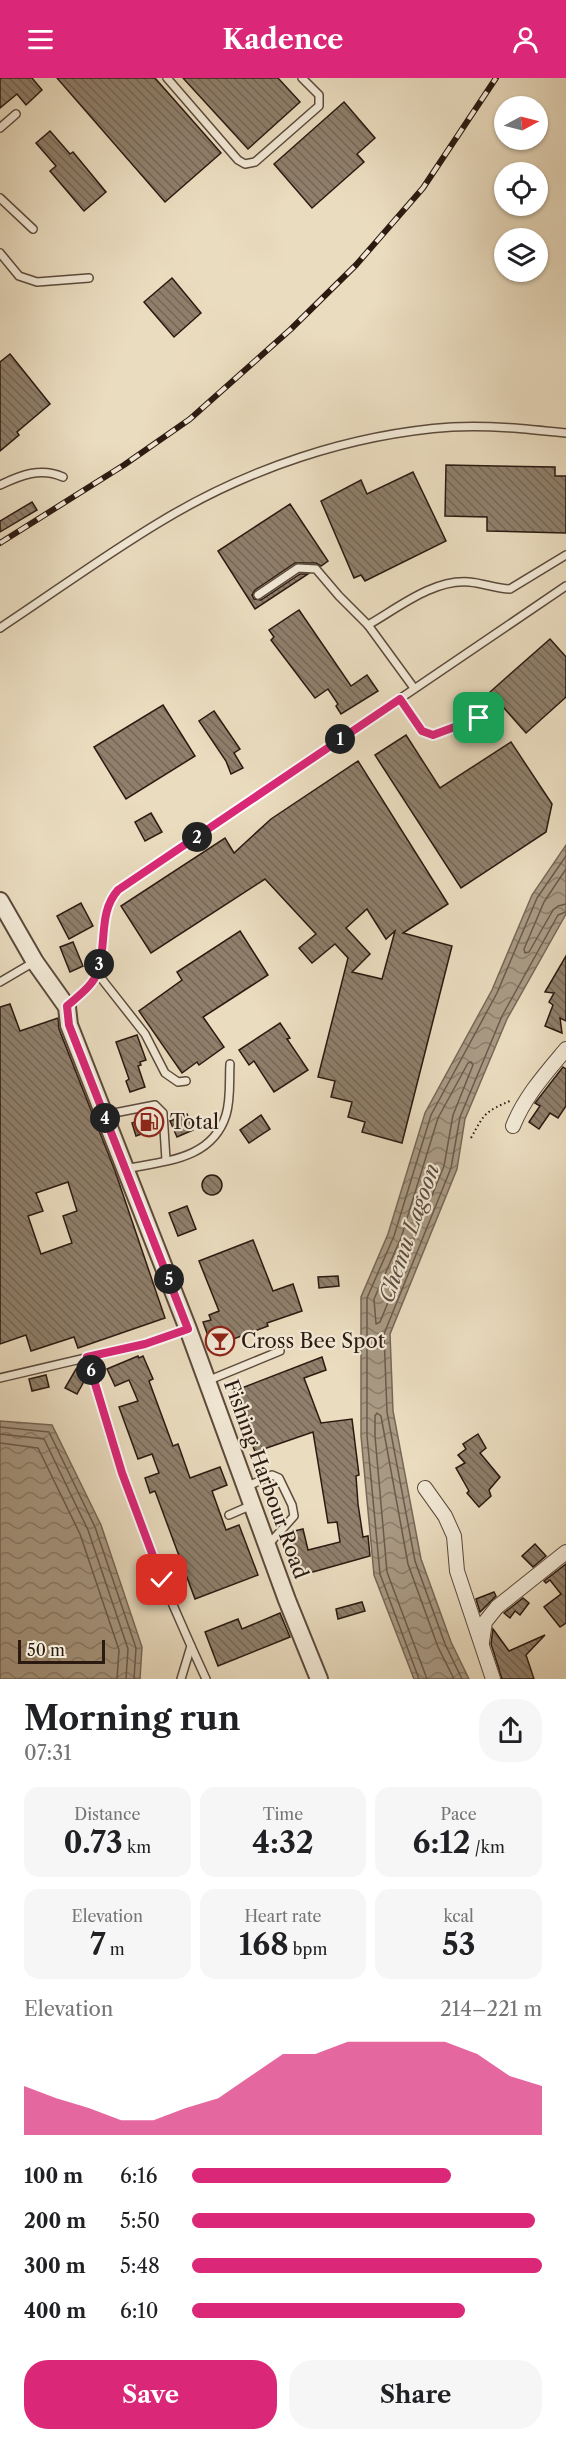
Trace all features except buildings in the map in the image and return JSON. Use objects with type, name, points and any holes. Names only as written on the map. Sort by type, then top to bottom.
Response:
[{"type":"street","name":"Fishing Harbour Road","points":[[0,901],[35,962],[67,1006],[69,1025],[188,1329],[252,1505],[320,1679]]},
{"type":"street","points":[[513,1126],[521,1106],[566,1049]]},
{"type":"street","points":[[425,1488],[445,1516],[454,1536],[458,1571],[493,1679]]},
{"type":"street","points":[[483,1650],[484,1622],[497,1607],[566,1552]]},
{"type":"lane","points":[[167,78],[238,160],[245,164],[255,162],[319,106],[319,95],[302,78]]},
{"type":"lane","points":[[0,128],[16,114]]},
{"type":"lane","points":[[0,198],[33,230]]},
{"type":"lane","points":[[0,253],[19,276],[38,282],[89,278]]},
{"type":"lane","points":[[0,628],[160,522],[250,476],[297,459],[344,445],[451,427],[498,426],[566,433]]},
{"type":"lane","points":[[0,485],[16,477],[39,471],[63,477]]},
{"type":"lane","points":[[368,625],[426,592],[452,583],[469,582],[510,589],[566,555]]},
{"type":"lane","points":[[258,596],[298,568],[316,569],[368,625],[414,688]]},
{"type":"lane","points":[[67,1006],[90,984],[97,973],[107,909],[111,898],[118,890],[566,586]]},
{"type":"lane","points":[[400,699],[422,731],[427,734],[433,735],[479,718]]},
{"type":"lane","points":[[0,982],[35,962]]},
{"type":"lane","points":[[97,973],[145,1034],[165,1073],[178,1082],[186,1081]]},
{"type":"lane","points":[[125,1169],[166,1160],[198,1150],[210,1143],[227,1113],[230,1064]]},
{"type":"lane","points":[[104,1114],[154,1105],[163,1113],[166,1160]]},
{"type":"lane","points":[[0,1378],[145,1344],[188,1329]]},
{"type":"lane","points":[[207,1381],[280,1351]]},
{"type":"lane","points":[[87,1357],[122,1473],[162,1580],[206,1679]]},
{"type":"lane","points":[[246,1487],[272,1475],[279,1478],[292,1506],[294,1516],[268,1545]]},
{"type":"lane","points":[[229,1515],[252,1505]]},
{"type":"lane","points":[[181,1679],[190,1646]]},
{"type":"path","points":[[471,1138],[482,1116],[492,1107],[535,1087]]},
{"type":"water","name":"Chemu Lagoon","points":[[566,845],[566,914],[507,1019],[465,1119],[457,1169],[390,1334],[393,1411],[421,1559],[451,1642],[469,1679],[414,1679],[374,1575],[361,1436],[361,1297],[388,1234],[425,1113],[492,990],[532,895]]},
{"type":"water","points":[[0,1421],[52,1425],[101,1525],[142,1647],[140,1679],[0,1679]]},
{"type":"railway","points":[[0,543],[124,465],[190,419],[291,329],[356,265],[423,188],[496,78]]},
{"type":"place","name":"Total","points":[[149,1122]]},
{"type":"place","name":"Cross Bee Spot","points":[[220,1341]]},
{"type":"route","points":[[162,1580],[122,1473],[87,1357],[145,1344],[188,1329],[69,1025],[67,1006],[90,984],[97,973],[107,909],[111,898],[118,890],[400,699],[422,731],[427,734],[433,735],[479,718]]}]
